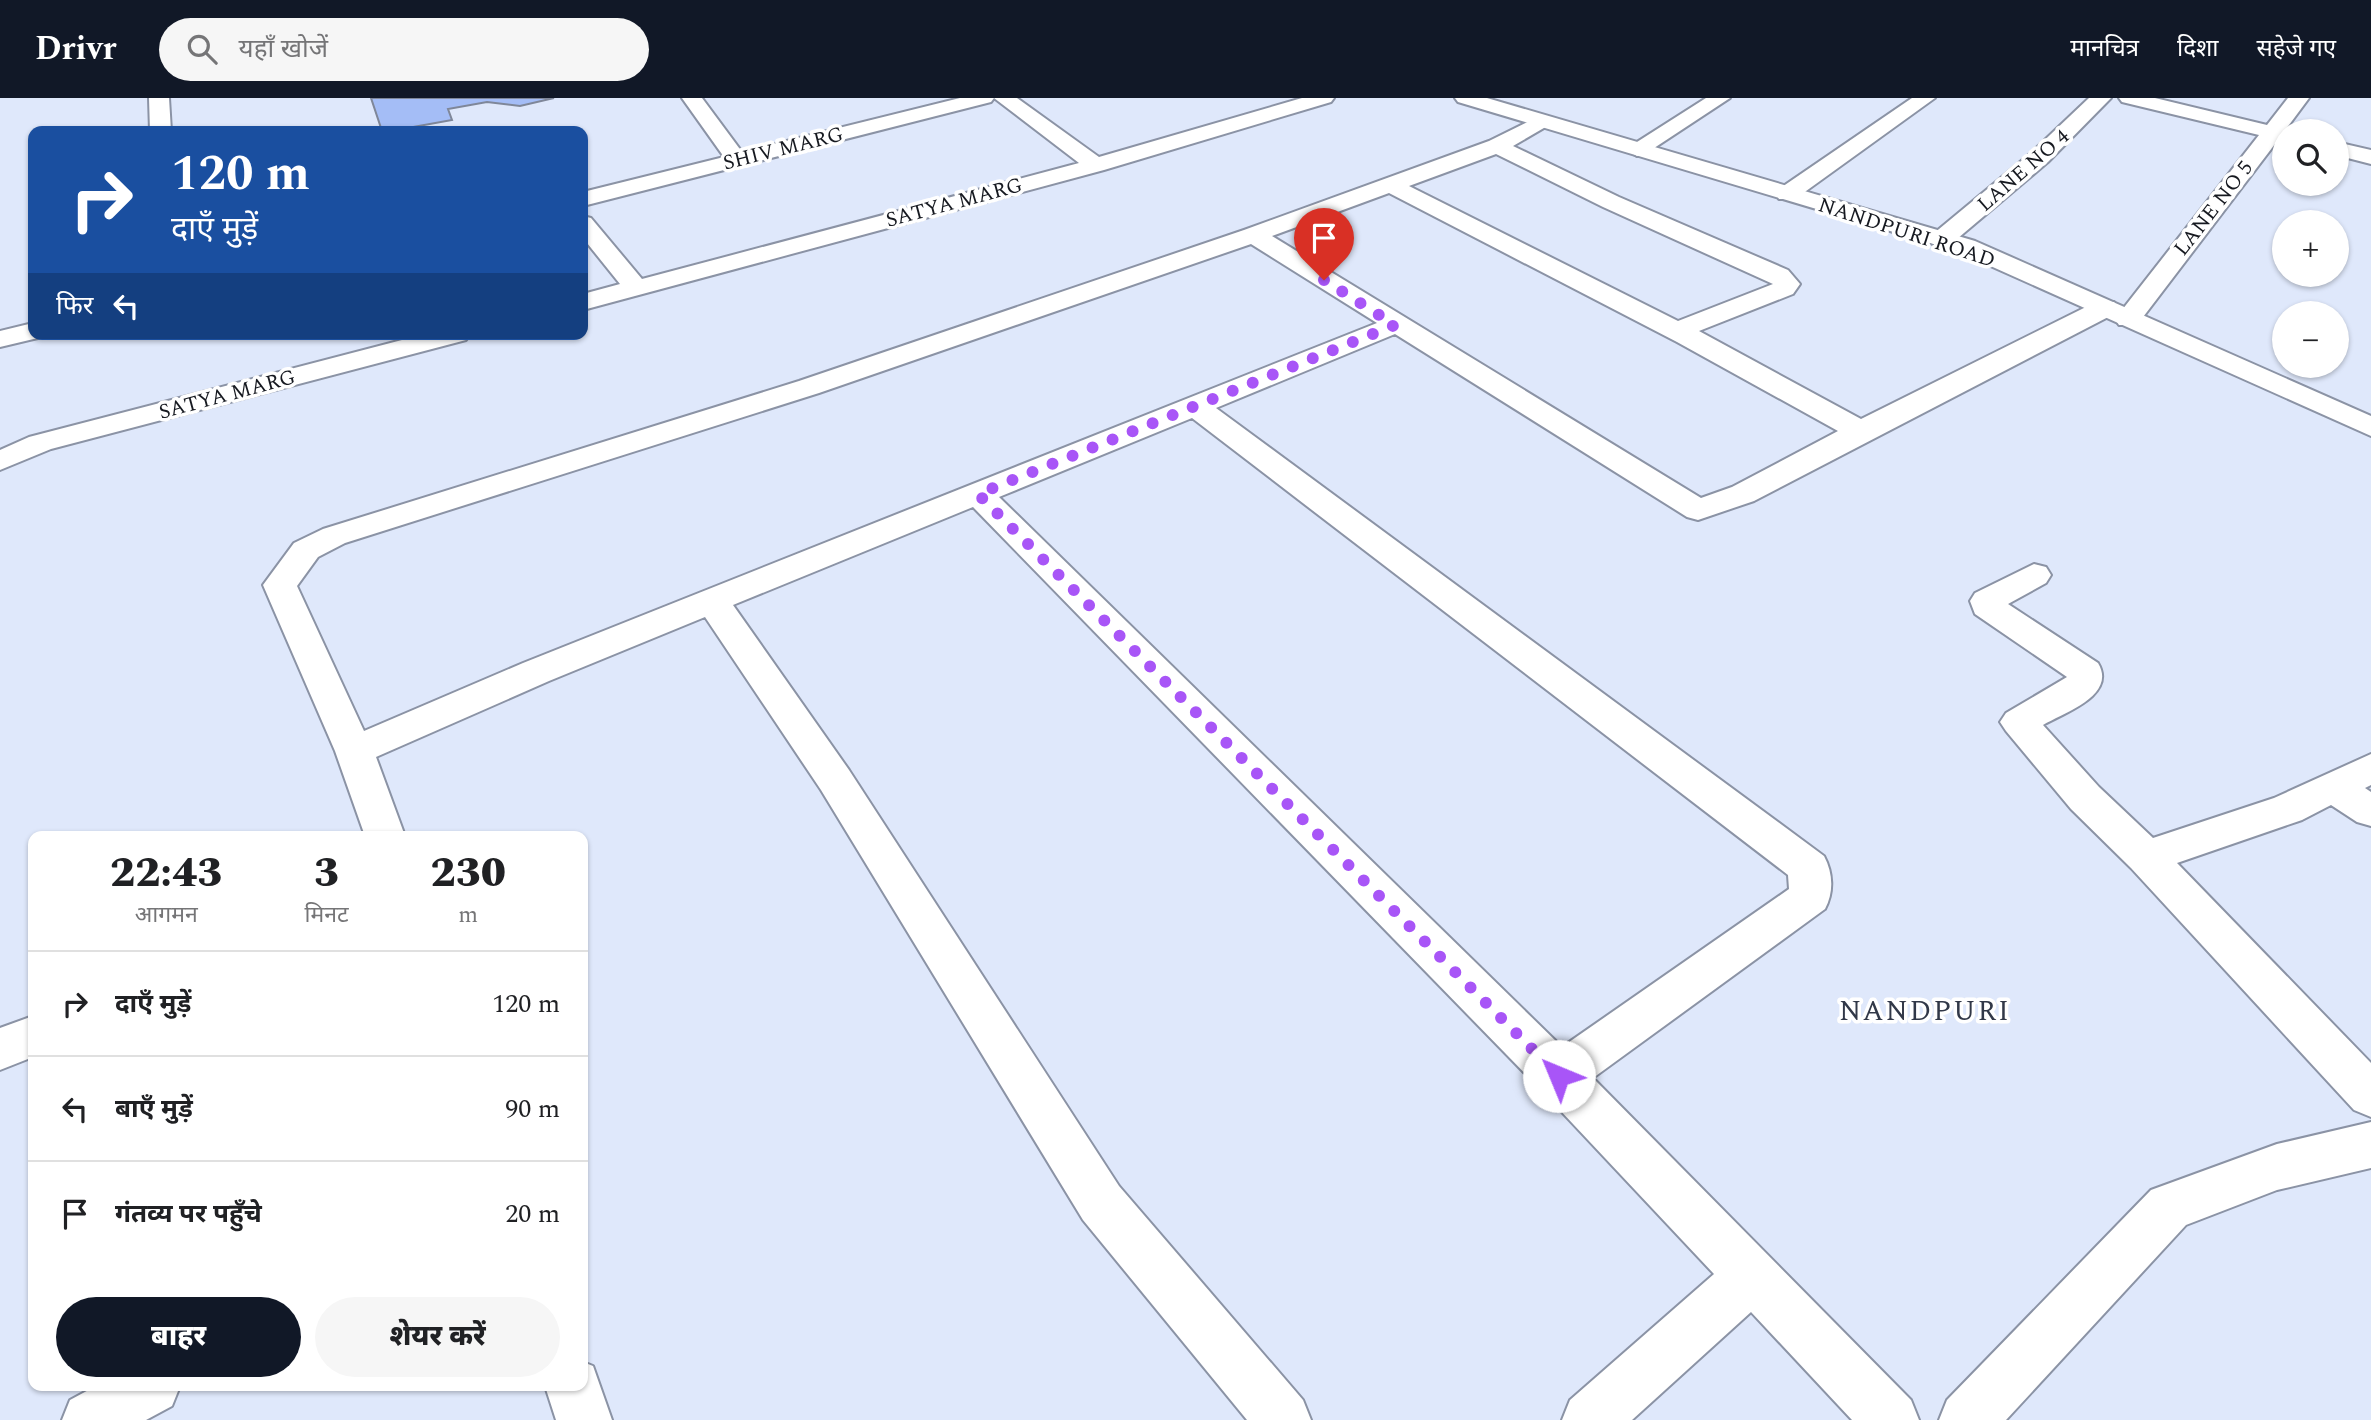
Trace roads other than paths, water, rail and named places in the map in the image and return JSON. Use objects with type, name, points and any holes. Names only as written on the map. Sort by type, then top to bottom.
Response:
[{"type":"street","points":[[159,98],[161,126]]},
{"type":"street","points":[[692,98],[737,160]]},
{"type":"street","name":"SHIV MARG","points":[[588,198],[984,98]]},
{"type":"street","points":[[1004,98],[1096,165]]},
{"type":"street","name":"SATYA MARG","points":[[588,301],[1096,165],[1324,98]]},
{"type":"street","name":"NANDPURI ROAD","points":[[1465,98],[1526,109],[1637,149],[1966,247],[2370,425]]},
{"type":"street","points":[[1637,149],[1720,98]]},
{"type":"street","points":[[1787,194],[1924,98]]},
{"type":"street","name":"LANE NO 4","points":[[1942,239],[2040,157],[2101,98]]},
{"type":"street","points":[[2129,98],[2272,133]]},
{"type":"street","name":"LANE NO 5","points":[[2287,119],[2299,98]]},
{"type":"street","points":[[383,831],[354,751],[280,585],[306,550],[334,536],[809,387],[1392,186],[1497,146],[1526,109]]},
{"type":"street","name":"LANE NO 5","points":[[2117,314],[2272,141]]},
{"type":"street","points":[[1497,146],[1611,202],[1779,275],[1787,284],[1784,289],[1676,331]]},
{"type":"street","points":[[2349,151],[2371,157]]},
{"type":"street","points":[[1392,186],[1676,331],[1860,431]]},
{"type":"street","points":[[588,229],[636,288]]},
{"type":"street","points":[[1253,235],[1698,510],[1743,494],[1860,431],[2117,314]]},
{"type":"street","points":[[354,751],[536,672],[1395,325]]},
{"type":"street","points":[[0,339],[28,332]]},
{"type":"street","name":"SATYA MARG","points":[[0,461],[40,443],[404,341]]},
{"type":"street","points":[[1195,406],[1809,868],[1810,897],[1559,1076]]},
{"type":"street","points":[[978,494],[1559,1076],[1754,1275],[1891,1420]]},
{"type":"street","points":[[2034,575],[1987,601],[1987,606],[2085,672],[2084,685],[2019,722],[2085,798],[2146,857],[2371,1096]]},
{"type":"street","points":[[713,602],[835,780],[1101,1203],[1283,1420]]},
{"type":"street","points":[[2146,857],[2288,809],[2371,768]]},
{"type":"street","points":[[2332,788],[2371,811]]},
{"type":"street","points":[[0,1049],[28,1038]]},
{"type":"street","points":[[1967,1420],[2169,1207],[2277,1167],[2371,1145]]},
{"type":"street","points":[[1590,1420],[1754,1275]]},
{"type":"street","points":[[90,1420],[143,1391]]},
{"type":"street","points":[[575,1391],[584,1420]]},
{"type":"district","name":"NANDPURI","points":[[1925,1010]]}]
